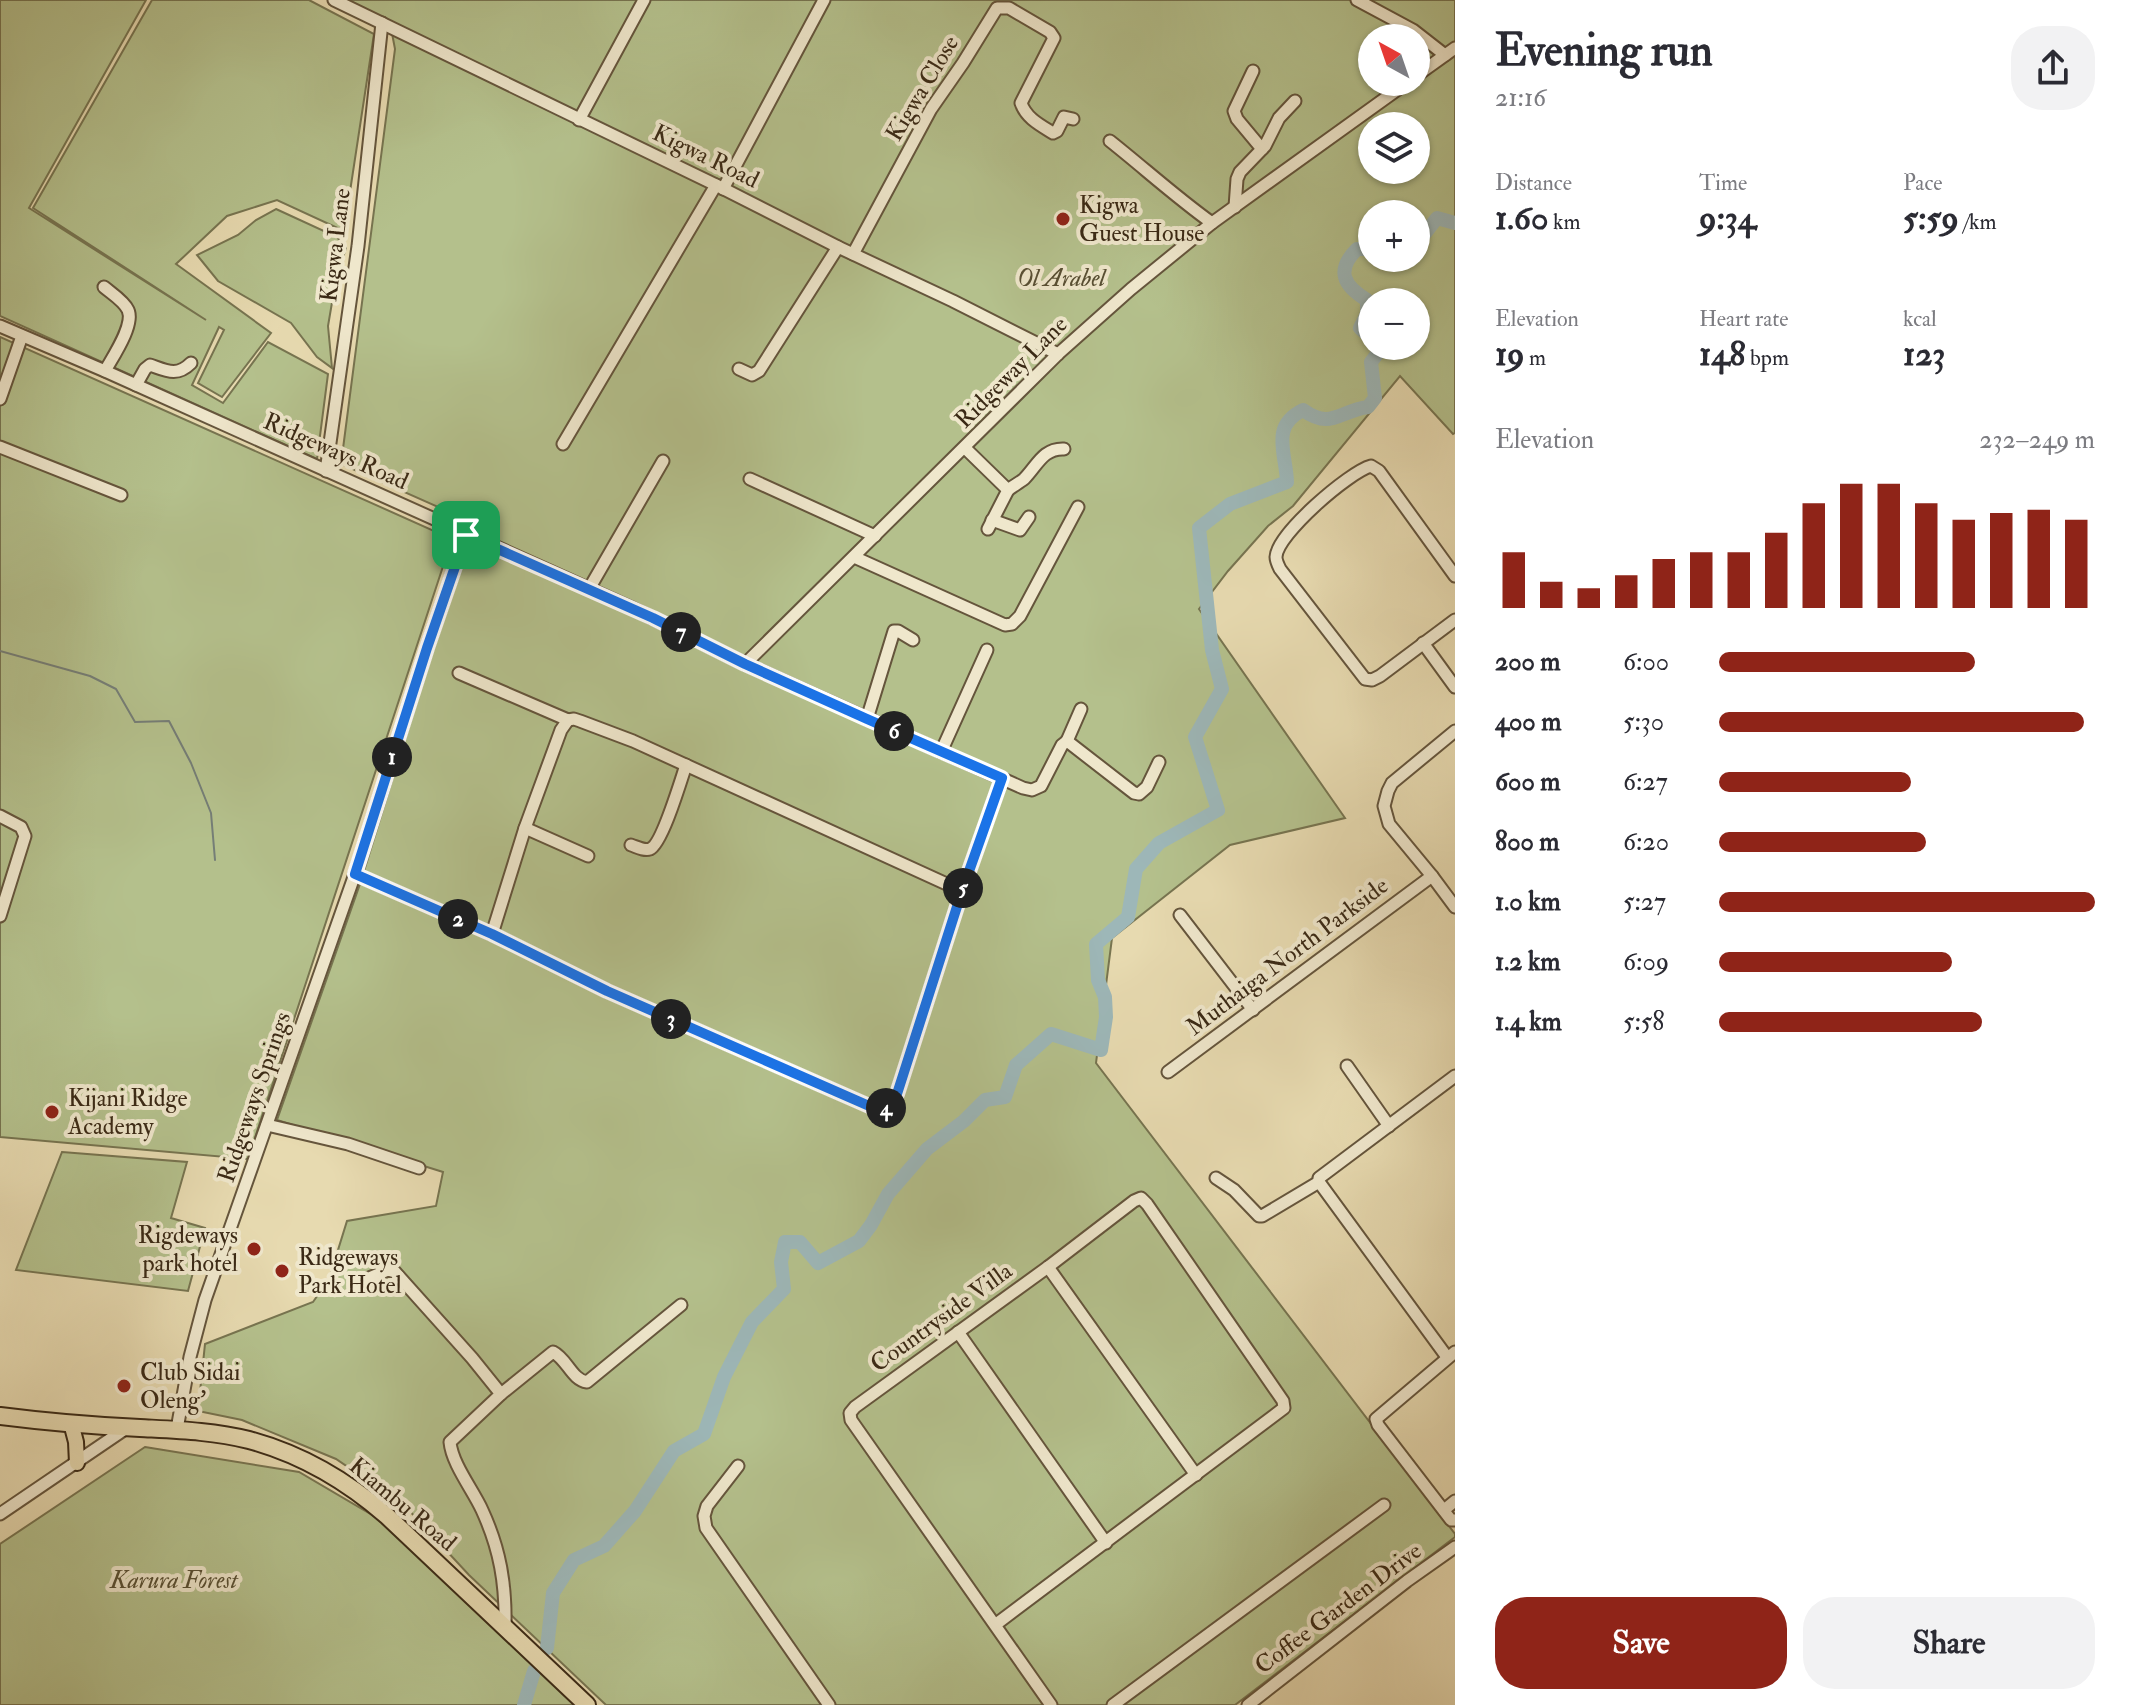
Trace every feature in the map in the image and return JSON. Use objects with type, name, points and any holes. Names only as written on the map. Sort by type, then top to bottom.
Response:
[{"type":"highway","name":"Kiambu Road","points":[[0,1416],[177,1429],[251,1441],[307,1462],[352,1488],[387,1516],[587,1705]]},
{"type":"main road","points":[[71,1423],[77,1463]]},
{"type":"street","name":"Kigwa Road","points":[[334,0],[1058,354]]},
{"type":"street","points":[[579,120],[644,0]]},
{"type":"street","points":[[563,444],[720,187],[824,0]]},
{"type":"street","points":[[1357,0],[1450,52],[1430,66]]},
{"type":"street","name":"Kigwa Close","points":[[853,254],[931,109],[997,8],[1009,8],[1050,32],[1054,38],[1021,103],[1023,108],[1036,123],[1053,133],[1064,117],[1073,119]]},
{"type":"street","name":"Kigwa Lane","points":[[326,471],[358,246],[382,23]]},
{"type":"street","points":[[1253,71],[1234,111],[1262,149]]},
{"type":"street","name":"Ridgeway Lane","points":[[745,664],[1058,354],[1131,289],[1212,223],[1389,96]]},
{"type":"street","points":[[1235,207],[1238,175],[1262,149],[1279,118],[1295,101]]},
{"type":"street","points":[[1110,141],[1187,206],[1212,223]]},
{"type":"street","points":[[739,369],[752,375],[759,371],[838,247]]},
{"type":"street","points":[[104,287],[122,302],[129,316],[126,332],[105,371]]},
{"type":"street","name":"Ridgeways Road","points":[[0,326],[589,589],[745,664],[1023,788],[1032,790],[1041,786],[1067,741]]},
{"type":"street","points":[[0,399],[22,336]]},
{"type":"street","points":[[136,385],[150,365],[172,373],[191,363]]},
{"type":"street","points":[[0,447],[121,495]]},
{"type":"street","points":[[965,448],[1008,490]]},
{"type":"street","points":[[1029,517],[1020,530],[990,524],[1008,490],[1048,453],[1058,448],[1064,449]]},
{"type":"street","points":[[589,589],[663,461]]},
{"type":"street","points":[[1455,576],[1379,471],[1371,466],[1334,488],[1278,548],[1276,559],[1280,569],[1365,679],[1380,676],[1455,620]]},
{"type":"street","points":[[750,479],[875,536]]},
{"type":"street","points":[[854,557],[1005,625],[1012,624],[1020,616],[1078,507]]},
{"type":"street","name":"Ridgeways Springs","points":[[177,1429],[202,1310],[355,874],[466,535]]},
{"type":"street","points":[[867,719],[894,631],[913,640]]},
{"type":"street","points":[[1423,643],[1455,687]]},
{"type":"street","points":[[941,752],[987,650]]},
{"type":"street","points":[[459,673],[568,720],[574,719],[633,741],[962,891]]},
{"type":"street","points":[[1081,709],[1067,741],[1134,793],[1139,794],[1147,787],[1159,762]]},
{"type":"street","points":[[492,934],[525,828],[561,730],[568,720]]},
{"type":"street","points":[[1455,731],[1392,783],[1385,799],[1389,824],[1455,907]]},
{"type":"street","points":[[631,845],[649,849],[655,845],[686,765]]},
{"type":"street","points":[[355,874],[492,934],[607,991],[880,1110],[889,1106],[897,1094],[1002,778]]},
{"type":"street","points":[[0,816],[21,827],[25,836],[1,912]]},
{"type":"street","points":[[525,828],[588,856]]},
{"type":"street","name":"Muthaiga North Parkside","points":[[1168,1072],[1432,876]]},
{"type":"street","points":[[1180,915],[1253,1010]]},
{"type":"street","points":[[1347,1066],[1389,1126]]},
{"type":"street","points":[[1216,1178],[1262,1216],[1319,1180],[1455,1076]]},
{"type":"street","points":[[267,1125],[348,1144],[419,1168]]},
{"type":"street","points":[[1319,1180],[1451,1354],[1376,1419],[1451,1520],[1455,1520]]},
{"type":"street","name":"Countryside Villa","points":[[1051,1705],[851,1417],[852,1410],[1141,1198],[1284,1406],[1196,1475]]},
{"type":"street","points":[[995,1625],[1196,1475],[1048,1267]]},
{"type":"street","points":[[362,1281],[388,1270],[395,1272],[501,1394]]},
{"type":"street","points":[[505,1627],[503,1574],[496,1549],[482,1510],[450,1442],[501,1394],[553,1352],[580,1380],[587,1382],[681,1305]]},
{"type":"street","points":[[958,1332],[1106,1543]]},
{"type":"street","points":[[0,1514],[129,1427]]},
{"type":"street","points":[[738,1466],[707,1506],[704,1516],[706,1528],[829,1705]]},
{"type":"street","points":[[1444,1510],[1455,1501]]},
{"type":"street","points":[[1113,1705],[1384,1505]]},
{"type":"street","name":"Coffee Garden Drive","points":[[1248,1705],[1455,1547]]},
{"type":"green space","points":[[0,0],[146,0],[29,208],[206,320],[33,208],[152,0],[309,0],[374,34],[344,231],[277,200],[227,216],[176,264],[271,333],[222,397],[198,383],[224,330],[219,327],[192,385],[223,403],[268,342],[328,374],[317,459],[0,316]]},
{"type":"green space","name":"Ol Arabel","points":[[335,0],[1455,0],[1455,433],[1400,376],[1293,506],[1268,526],[1199,609],[1345,818],[1230,845],[1112,938],[1096,1063],[1455,1534],[1235,1705],[606,1705],[469,1575],[405,1506],[336,1459],[242,1420],[198,1411],[205,1344],[313,1302],[329,1279],[347,1221],[436,1206],[443,1172],[277,1120],[360,884],[472,522],[341,464],[395,49],[391,28]]},
{"type":"green space","points":[[276,209],[337,237],[346,248],[336,279],[328,326],[332,368],[317,357],[291,323],[218,281],[197,255],[238,235]]},
{"type":"green space","points":[[0,337],[452,539],[248,1159],[0,1137]]},
{"type":"green space","points":[[62,1152],[187,1162],[171,1218],[205,1228],[188,1291],[16,1270]]},
{"type":"green space","name":"Karura Forest","points":[[145,1447],[299,1472],[408,1536],[584,1705],[0,1705],[0,1544]]},
{"type":"waterway","points":[[1430,227],[1437,218],[1455,223]]},
{"type":"waterway","points":[[1358,249],[1350,257],[1344,271],[1348,284],[1358,293]]},
{"type":"waterway","points":[[547,1648],[553,1593],[574,1560],[604,1546],[635,1511],[674,1451],[704,1434],[724,1377],[752,1322],[784,1289],[781,1262],[785,1242],[800,1242],[818,1263],[859,1241],[888,1194],[927,1149],[964,1121],[985,1100],[1005,1097],[1016,1065],[1051,1034],[1101,1050],[1106,1017],[1105,997],[1098,980],[1096,944],[1128,917],[1136,869],[1159,843],[1218,810],[1195,737],[1222,689],[1212,650],[1199,528],[1230,504],[1287,482],[1282,441],[1286,424],[1293,416],[1303,410],[1328,419],[1368,407],[1375,398],[1373,360]]},
{"type":"waterway","points":[[0,651],[90,676],[116,689],[135,722],[169,721],[191,763],[211,813],[215,860]]},
{"type":"waterway","points":[[524,1705],[534,1671]]},
{"type":"place","name":"Kigwa Guest House","points":[[1063,219]]},
{"type":"place","name":"Kijani Ridge Academy","points":[[52,1112]]},
{"type":"place","name":"Rigdeways park hotel","points":[[254,1249]]},
{"type":"place","name":"Ridgeways Park Hotel","points":[[282,1271]]},
{"type":"place","name":"Club Sidai Oleng'","points":[[124,1386]]},
{"type":"route","points":[[466,535],[1002,778],[897,1094],[894,1102],[885,1109],[876,1109],[607,991],[492,934],[355,874],[466,535]]}]
